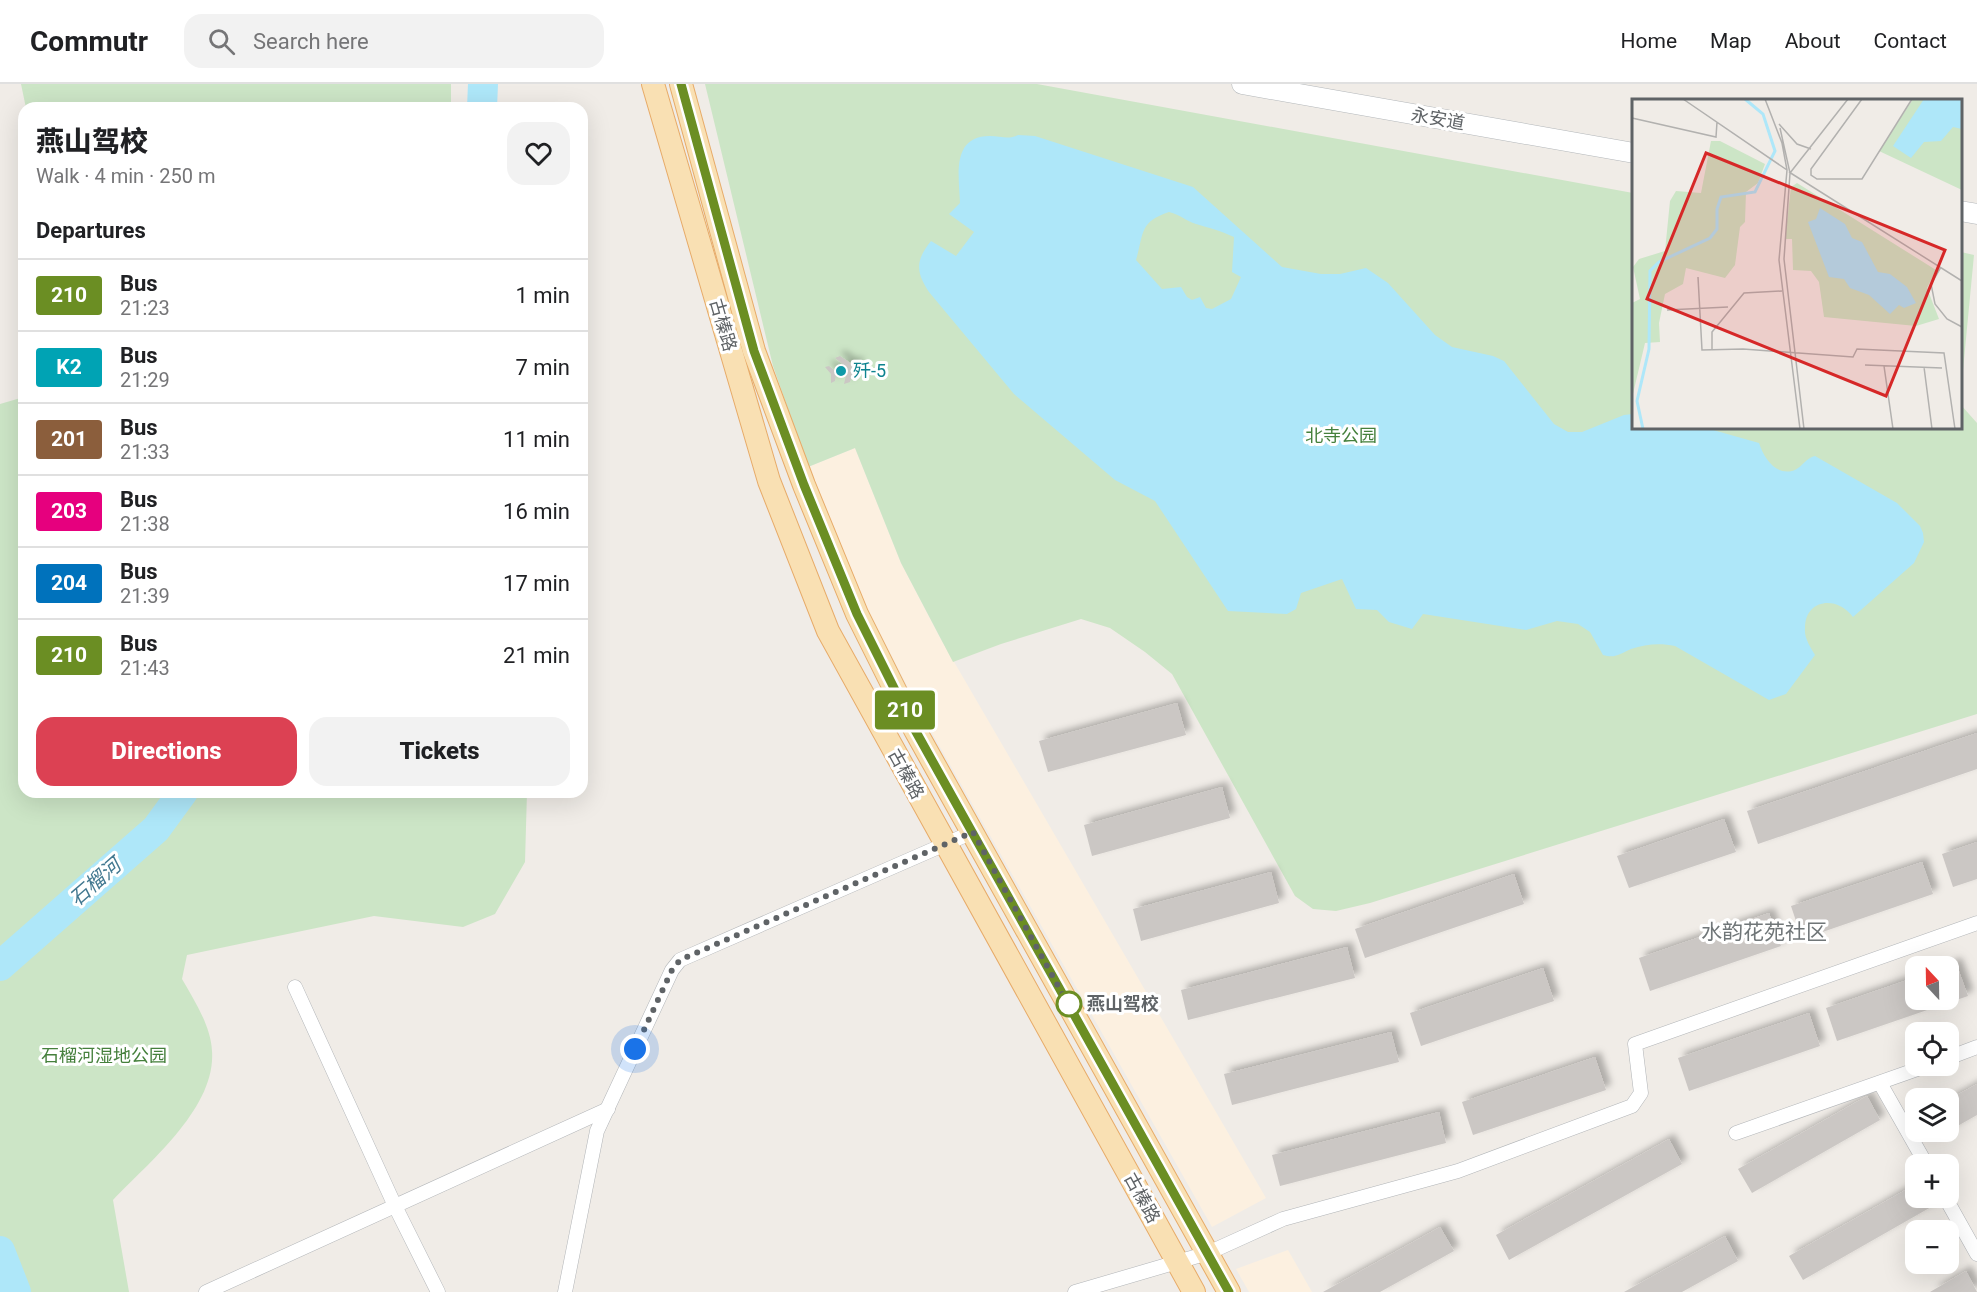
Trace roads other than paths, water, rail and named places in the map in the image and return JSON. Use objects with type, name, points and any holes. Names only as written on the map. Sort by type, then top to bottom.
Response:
[{"type":"main road","name":"古榛路","points":[[653,84],[769,481],[828,632],[1194,1292]]},
{"type":"main road","name":"古榛路","points":[[681,84],[754,351],[804,485],[857,614],[915,730],[1229,1292]]},
{"type":"main road","name":"永安道","points":[[1242,84],[1632,153]]},
{"type":"main road","points":[[1962,211],[1977,214]]},
{"type":"street","points":[[566,1292],[597,1131],[672,970],[680,960],[973,832]]},
{"type":"street","points":[[1075,1292],[1208,1253],[1283,1219],[1458,1171],[1632,1106],[1641,1093],[1635,1044],[1977,923]]},
{"type":"street","points":[[295,987],[395,1206],[438,1292]]},
{"type":"street","points":[[1959,1054],[1977,1047]]},
{"type":"street","points":[[1736,1133],[1905,1074]]},
{"type":"street","points":[[1880,1083],[1920,1154]]},
{"type":"street","points":[[206,1292],[608,1109]]},
{"type":"street","points":[[1951,1208],[1977,1254]]},
{"type":"water","points":[[1018,135],[1035,136],[1193,187],[1282,267],[1321,274],[1340,274],[1366,268],[1388,283],[1435,335],[1452,347],[1493,356],[1504,361],[1554,424],[1568,432],[1582,432],[1624,415],[1632,414],[1632,429],[1710,429],[1759,443],[1764,455],[1772,465],[1782,471],[1795,470],[1809,458],[1815,456],[1897,503],[1920,526],[1924,542],[1914,563],[1853,617],[1839,605],[1831,603],[1823,603],[1810,611],[1806,618],[1805,632],[1815,655],[1786,694],[1769,700],[1675,646],[1648,645],[1615,656],[1603,655],[1590,632],[1578,624],[1557,621],[1526,630],[1423,614],[1412,629],[1389,622],[1377,610],[1356,609],[1342,579],[1301,593],[1296,609],[1287,614],[1228,611],[1155,501],[1115,480],[1014,394],[929,292],[922,278],[920,261],[931,241],[956,256],[974,232],[949,214],[960,203],[959,170],[963,150],[977,138],[990,136],[1008,138]],"holes":[[[1169,212],[1192,223],[1234,237],[1232,272],[1241,277],[1231,299],[1212,309],[1206,308],[1200,297],[1192,300],[1187,297],[1181,287],[1162,289],[1136,260],[1144,230],[1152,220]]]},
{"type":"waterway","name":"石榴河","points":[[482,102],[483,84]]},
{"type":"waterway","name":"石榴河","points":[[0,966],[156,829],[179,798]]},
{"type":"waterway","name":"石榴河","points":[[0,1251],[16,1292]]},
{"type":"place","name":"歼-5","points":[[841,371]]},
{"type":"place","name":"燕山驾校","points":[[1069,1004]]},
{"type":"district","name":"水韵花苑社区","points":[[1764,932]]},
{"type":"park label","name":"北寺公园","points":[[1341,436]]},
{"type":"park label","name":"石榴河湿地公园","points":[[104,1056]]}]
